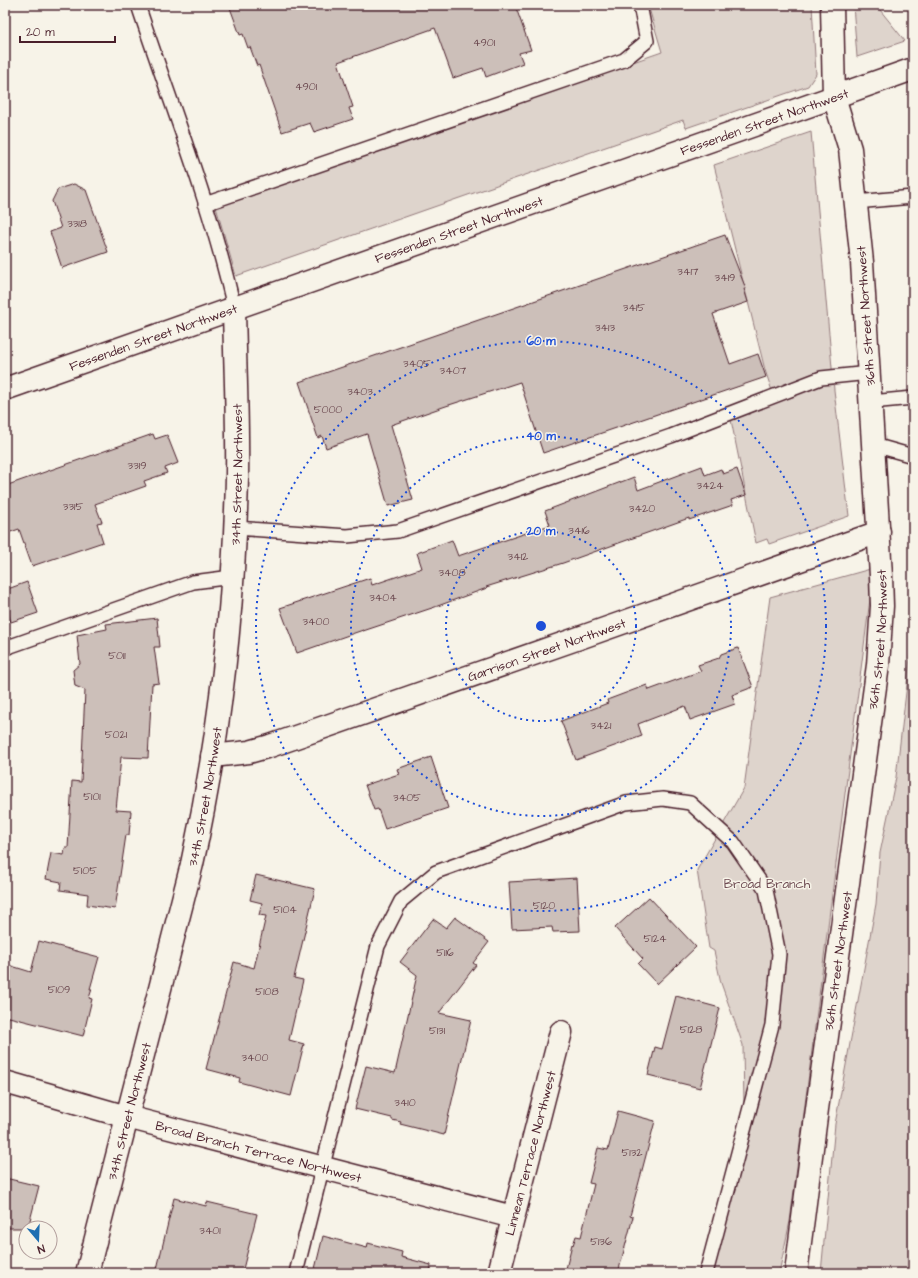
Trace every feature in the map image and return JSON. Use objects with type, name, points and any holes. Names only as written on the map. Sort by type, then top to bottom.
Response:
[{"type":"street","name":"36th Street Northwest","points":[[796,1273],[878,665],[882,606],[874,445],[862,262],[850,149],[834,97],[832,5]]},
{"type":"street","name":"Fessenden Street Northwest","points":[[5,389],[913,69]]},
{"type":"street","name":"34th Street Northwest","points":[[87,1273],[192,864],[212,756],[227,640],[235,528],[237,412],[234,308]]},
{"type":"street","name":"Garrison Street Northwest","points":[[212,756],[249,752],[270,746],[590,635],[879,532]]},
{"type":"street","name":"Linnean Terrace Northwest","points":[[499,1273],[561,1032]]},
{"type":"street","name":"Broad Branch Terrace Northwest","points":[[5,1082],[127,1117],[513,1217]]},
{"type":"lane","points":[[138,5],[205,204],[234,308]]},
{"type":"lane","points":[[205,204],[624,60],[647,41],[640,5]]},
{"type":"lane","points":[[856,202],[913,197]]},
{"type":"lane","points":[[235,528],[347,536],[398,531],[671,436],[821,378],[869,373]]},
{"type":"lane","points":[[871,402],[913,398]]},
{"type":"lane","points":[[874,445],[913,456]]},
{"type":"lane","points":[[5,648],[193,582],[232,577]]},
{"type":"lane","points":[[296,1273],[378,946],[401,901],[436,872],[626,803],[663,799],[690,803],[733,842],[766,890],[780,954],[772,1025],[706,1273]]},
{"type":"green space","points":[[648,5],[812,5],[816,74],[808,86],[686,128],[683,120],[236,276],[216,207],[662,52]]},
{"type":"green space","points":[[853,5],[876,5],[905,41],[857,57]]},
{"type":"green space","points":[[811,132],[834,390],[849,516],[769,544],[767,539],[756,543],[731,420],[775,400],[765,370],[714,165]]},
{"type":"green space","name":"Broad Branch","points":[[874,568],[790,1221],[779,1273],[708,1273],[744,1107],[743,1045],[721,983],[714,951],[709,948],[697,870],[744,788],[770,597]]},
{"type":"green space","points":[[913,633],[913,1273],[821,1273],[835,1124],[876,904],[880,853],[896,777]]},
{"type":"building","points":[[229,5],[515,5],[531,50],[519,53],[523,63],[486,77],[483,68],[453,78],[435,28],[338,62],[353,107],[349,108],[353,119],[314,132],[310,123],[282,132],[259,65],[257,66],[250,47],[248,48],[243,34],[240,35]]},
{"type":"building","points":[[74,184],[86,190],[108,252],[62,268],[50,232],[61,228],[52,201],[58,189]]},
{"type":"building","points":[[725,235],[746,289],[744,289],[748,302],[713,314],[730,364],[758,354],[766,377],[543,453],[520,382],[446,406],[391,425],[413,500],[388,506],[367,434],[326,448],[322,436],[318,438],[299,382]]},
{"type":"building","points":[[153,434],[155,439],[167,435],[178,463],[165,468],[167,473],[144,481],[146,486],[95,504],[102,522],[97,523],[103,542],[32,566],[19,529],[5,534],[5,486]]},
{"type":"building","points":[[702,466],[705,475],[721,469],[723,474],[737,469],[746,495],[731,500],[733,505],[689,520],[689,518],[563,563],[486,587],[487,588],[435,607],[297,653],[280,608],[370,578],[372,585],[422,568],[417,553],[452,540],[458,556],[550,525],[545,511],[634,477],[638,490]]},
{"type":"building","points":[[27,582],[38,613],[11,622],[5,604],[5,590]]},
{"type":"building","points":[[157,618],[160,647],[154,647],[159,683],[152,684],[148,758],[121,757],[116,810],[131,811],[129,835],[126,835],[115,909],[87,905],[88,894],[60,890],[61,882],[46,879],[51,853],[64,855],[65,848],[68,848],[72,781],[81,782],[85,690],[75,686],[73,670],[80,664],[77,635],[107,629],[106,624]]},
{"type":"building","points":[[738,648],[753,687],[732,695],[735,704],[690,720],[685,706],[638,724],[642,736],[576,760],[561,721],[608,703],[607,700],[647,685],[649,690],[701,671],[698,665],[719,658],[721,654]]},
{"type":"building","points":[[431,757],[448,808],[385,829],[378,809],[374,810],[365,785],[399,774],[397,769]]},
{"type":"building","points":[[256,875],[315,889],[294,978],[303,980],[289,1040],[304,1044],[291,1096],[239,1082],[240,1078],[206,1069],[234,962],[254,968],[266,916],[259,915],[262,903],[250,900]]},
{"type":"building","points":[[577,878],[580,931],[553,932],[552,927],[512,929],[509,882]]},
{"type":"building","points":[[649,897],[696,947],[657,984],[638,964],[643,959],[615,928]]},
{"type":"building","points":[[455,917],[489,942],[473,963],[476,965],[439,1013],[471,1020],[444,1135],[400,1124],[401,1122],[392,1120],[392,1118],[355,1109],[366,1066],[395,1073],[417,975],[400,962],[433,919],[446,928]]},
{"type":"building","points":[[39,941],[99,957],[90,989],[92,989],[89,998],[92,999],[83,1036],[5,1016],[5,964],[31,972]]},
{"type":"building","points":[[676,996],[720,1008],[700,1088],[648,1075],[655,1047],[662,1049]]},
{"type":"building","points":[[618,1111],[655,1121],[630,1216],[633,1217],[618,1273],[565,1273],[572,1244],[573,1245],[576,1236],[581,1237],[594,1184],[589,1183],[598,1148],[608,1150]]},
{"type":"building","points":[[5,1178],[39,1186],[30,1220],[18,1220],[18,1228],[5,1228]]},
{"type":"building","points":[[174,1198],[206,1206],[207,1202],[257,1214],[242,1273],[156,1273]]},
{"type":"building","points":[[323,1236],[367,1248],[368,1243],[402,1252],[401,1257],[431,1265],[430,1273],[314,1273]]}]
